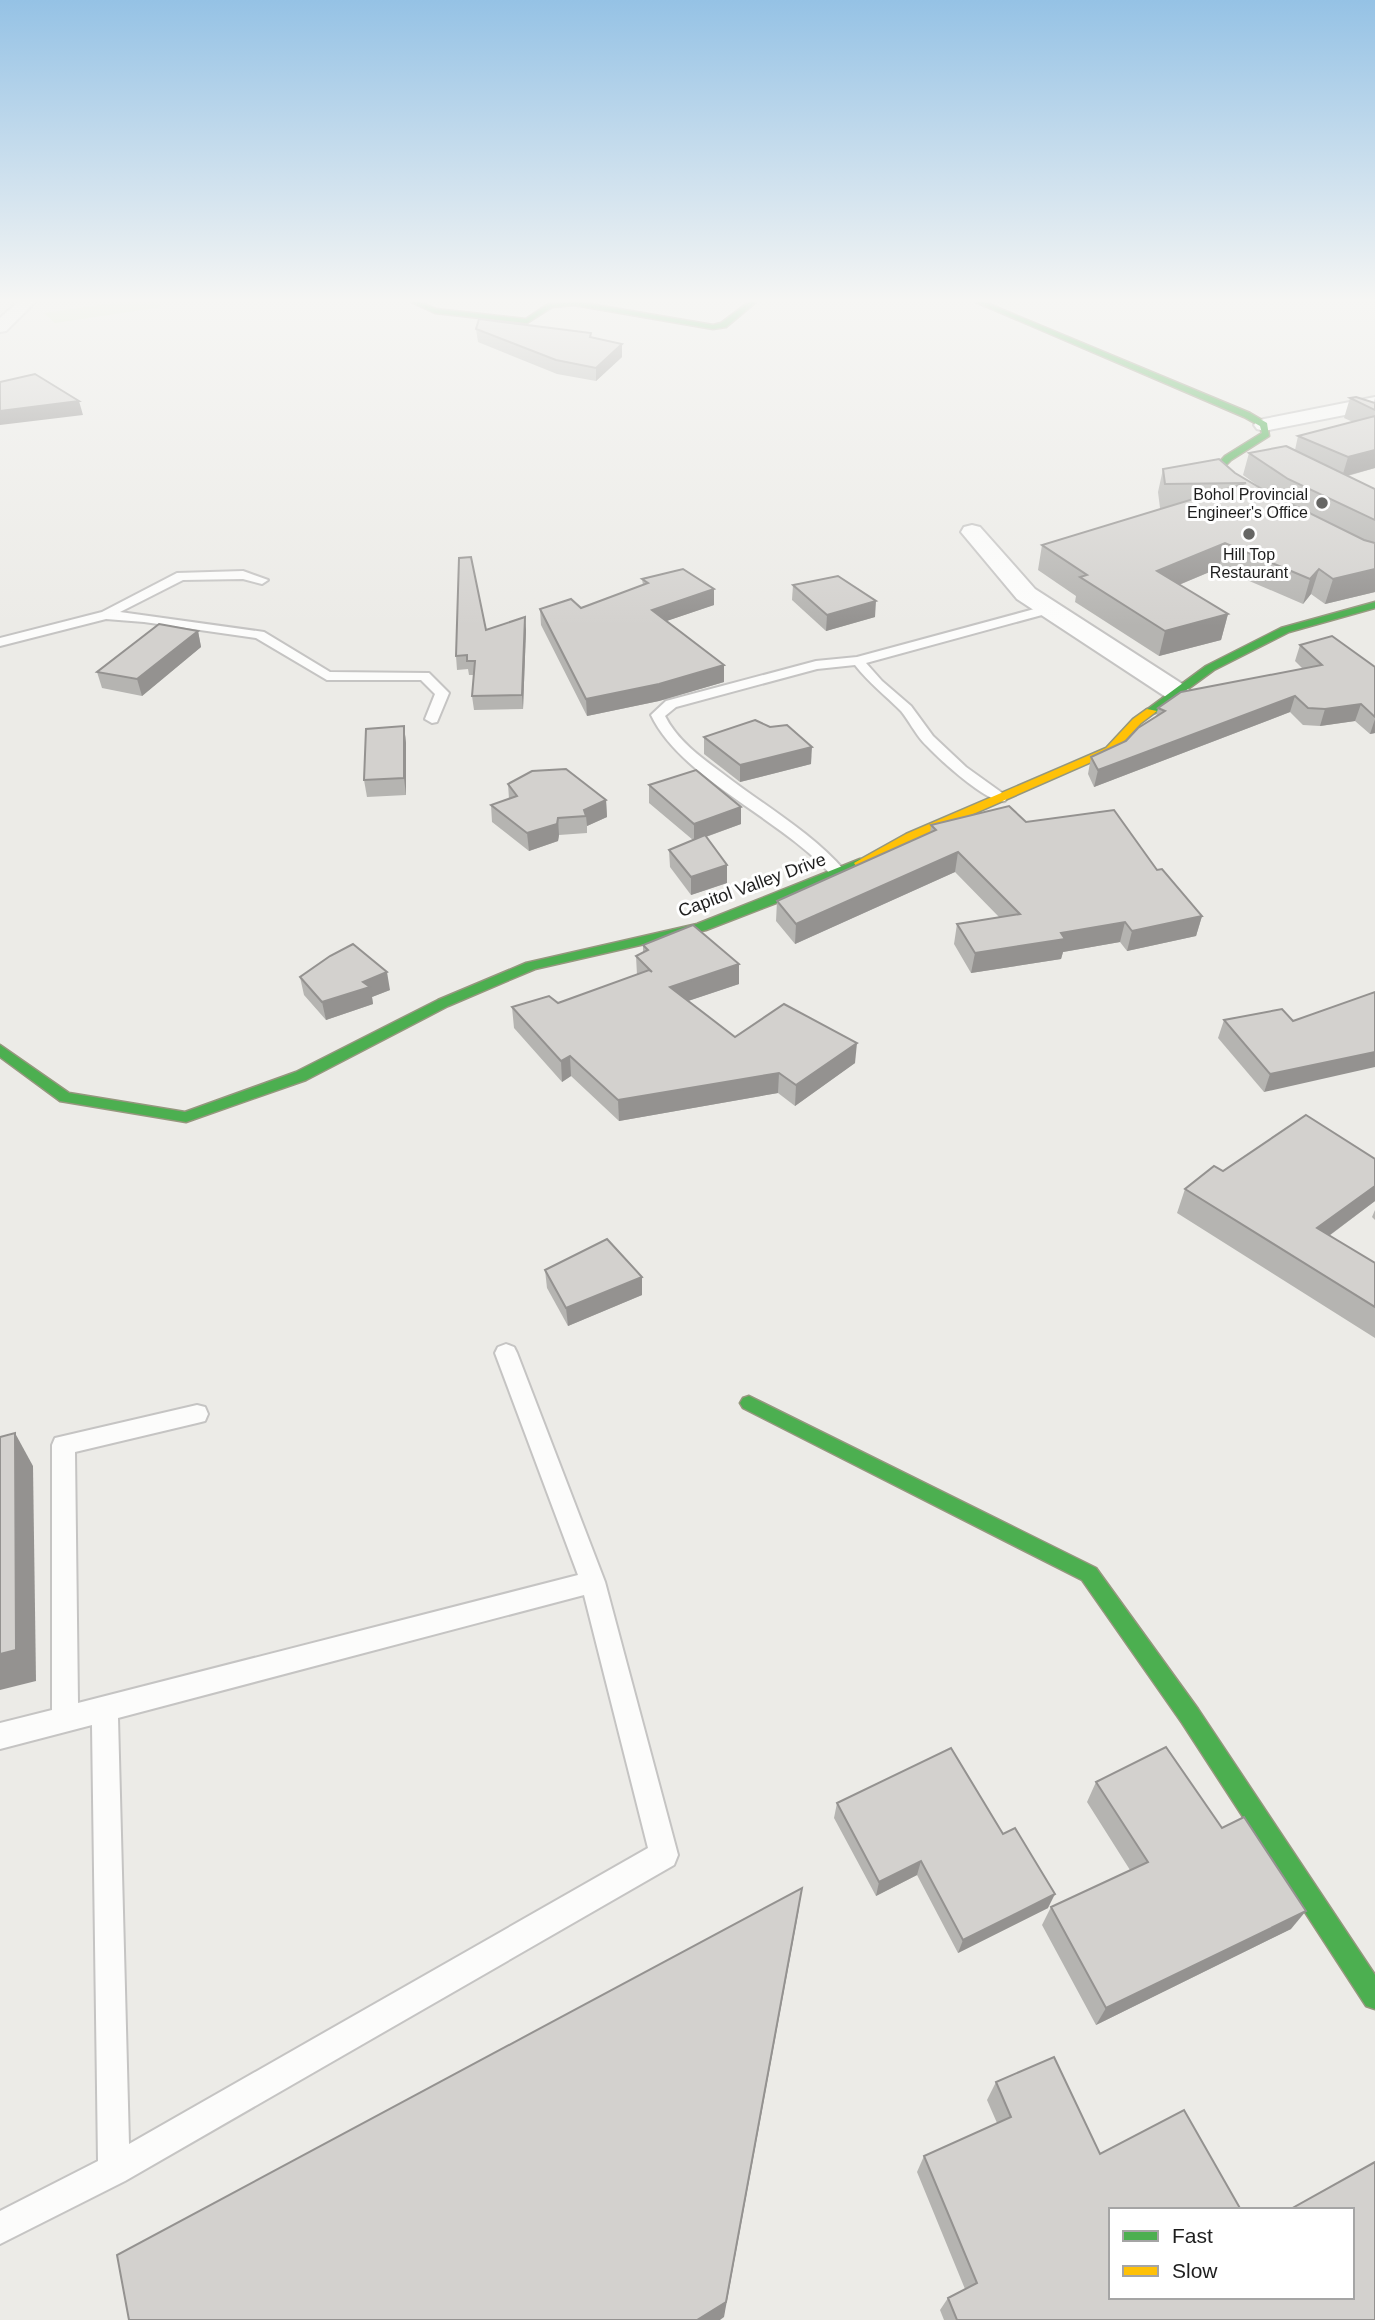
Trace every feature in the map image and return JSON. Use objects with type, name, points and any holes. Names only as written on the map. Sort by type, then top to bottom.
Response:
[{"type":"street","points":[[1236,410],[1264,425],[1354,410]]},
{"type":"street","points":[[1264,425],[1266,434],[1261,440],[1223,457],[1217,469],[1228,480],[1264,502]]},
{"type":"street","points":[[972,532],[1026,594],[1178,693]]},
{"type":"street","name":"Capitol Valley Drive","points":[[0,1051],[65,1097],[186,1117],[301,1076],[443,1003],[531,967],[701,927],[839,874],[910,837],[1110,750],[1138,721],[1210,668],[1285,630],[1375,605]]},
{"type":"street","points":[[749,1403],[1089,1574],[1190,1716],[1375,1997]]},
{"type":"lane","points":[[0,642],[106,615],[181,576],[243,575],[262,580]]},
{"type":"lane","points":[[839,874],[817,849],[706,768],[665,732],[657,715],[671,704],[836,661],[858,661],[1049,609]]},
{"type":"lane","points":[[106,615],[260,635],[327,676],[424,676],[442,693],[432,719]]},
{"type":"lane","points":[[858,661],[877,684],[906,709],[928,739],[961,770],[1000,798]]},
{"type":"lane","points":[[0,2228],[114,2170],[664,1855],[593,1582],[506,1353]]},
{"type":"lane","points":[[65,1720],[63,1445],[197,1414]]},
{"type":"lane","points":[[0,1736],[593,1582]]},
{"type":"lane","points":[[104,1710],[114,2170]]},
{"type":"building","points":[[1375,416],[1375,450],[1348,457],[1298,436]]},
{"type":"building","points":[[1286,446],[1375,489],[1375,520],[1288,479],[1249,453]]},
{"type":"building","points":[[1219,459],[1235,473],[1269,493],[1375,543],[1375,569],[1333,579],[1319,569],[1310,579],[1225,543],[1157,571],[1228,614],[1165,631],[1080,577],[1087,575],[1042,545],[1246,483],[1165,484],[1163,469]]},
{"type":"building","points":[[471,557],[486,630],[525,617],[522,695],[472,696],[475,661],[467,661],[467,655],[456,656],[459,558]]},
{"type":"building","points":[[683,569],[714,589],[652,610],[724,665],[659,684],[586,699],[540,609],[571,599],[581,608],[648,583],[642,579]]},
{"type":"building","points":[[838,576],[876,601],[827,615],[793,585]]},
{"type":"building","points":[[159,624],[198,631],[137,679],[97,672]]},
{"type":"building","points":[[1332,636],[1375,667],[1375,717],[1361,704],[1325,709],[1308,708],[1295,696],[1098,770],[1091,757],[1126,741],[1138,728],[1165,711],[1158,708],[1181,692],[1322,665],[1300,645]]},
{"type":"building","points":[[755,720],[770,727],[787,725],[812,747],[740,765],[704,737]]},
{"type":"building","points":[[404,726],[404,778],[364,780],[366,729]]},
{"type":"building","points":[[566,769],[606,800],[584,810],[586,816],[558,818],[557,824],[527,833],[491,805],[517,796],[508,784],[532,771]]},
{"type":"building","points":[[696,770],[741,807],[694,824],[649,785]]},
{"type":"building","points":[[1009,806],[1026,822],[1114,810],[1157,870],[1162,869],[1202,916],[1132,931],[1125,922],[1061,933],[1065,939],[975,953],[957,924],[1020,914],[958,852],[796,924],[777,901],[936,830],[931,825]]},
{"type":"building","points":[[705,835],[727,865],[691,877],[669,850]]},
{"type":"building","points":[[693,925],[739,964],[670,987],[735,1037],[784,1004],[857,1043],[796,1085],[779,1073],[618,1100],[570,1056],[561,1061],[512,1007],[549,996],[558,1003],[649,970],[652,972],[636,956],[648,950],[643,945]]},
{"type":"building","points":[[353,944],[387,972],[363,982],[370,987],[322,1002],[300,977]]},
{"type":"building","points":[[1375,992],[1375,1052],[1270,1074],[1224,1020],[1282,1009],[1293,1021]]},
{"type":"building","points":[[1306,1115],[1375,1159],[1375,1186],[1317,1228],[1375,1263],[1375,1307],[1185,1189],[1214,1166],[1223,1171]]},
{"type":"building","points":[[607,1239],[642,1277],[566,1308],[545,1270]]},
{"type":"building","points":[[15,1433],[16,1650],[0,1654],[0,1437]]},
{"type":"building","points":[[1166,1747],[1222,1828],[1244,1817],[1306,1911],[1106,2008],[1051,1907],[1148,1862],[1096,1782]]},
{"type":"building","points":[[951,1748],[1003,1834],[1015,1828],[1055,1894],[963,1940],[921,1861],[879,1882],[837,1803]]},
{"type":"building","points":[[802,1888],[726,2302],[697,2320],[129,2320],[117,2255]]},
{"type":"building","points":[[1054,2057],[1100,2154],[1184,2110],[1240,2208],[1109,2208],[1109,2299],[1354,2299],[1354,2208],[1293,2208],[1375,2162],[1375,2320],[957,2320],[948,2298],[977,2283],[924,2156],[1011,2117],[996,2082]]},
{"type":"traffic: fast","points":[[1236,410],[1264,425],[1266,434],[1228,458],[1217,469],[1228,480],[1253,495]]},
{"type":"traffic: fast","points":[[1151,711],[1210,668],[1285,630],[1375,605]]},
{"type":"traffic: fast","points":[[0,1050],[65,1097],[186,1117],[301,1076],[443,1003],[531,966],[701,927],[839,874],[860,863]]},
{"type":"traffic: fast","points":[[749,1403],[1089,1574],[1190,1716],[1375,1997]]},
{"type":"traffic: slow","points":[[860,863],[910,837],[1110,750],[1137,721],[1151,711]]},
{"type":"place","name":"Bohol Provincial Engineer's Office","points":[[1322,503]]},
{"type":"place","name":"Hill Top Restaurant","points":[[1249,534]]}]
